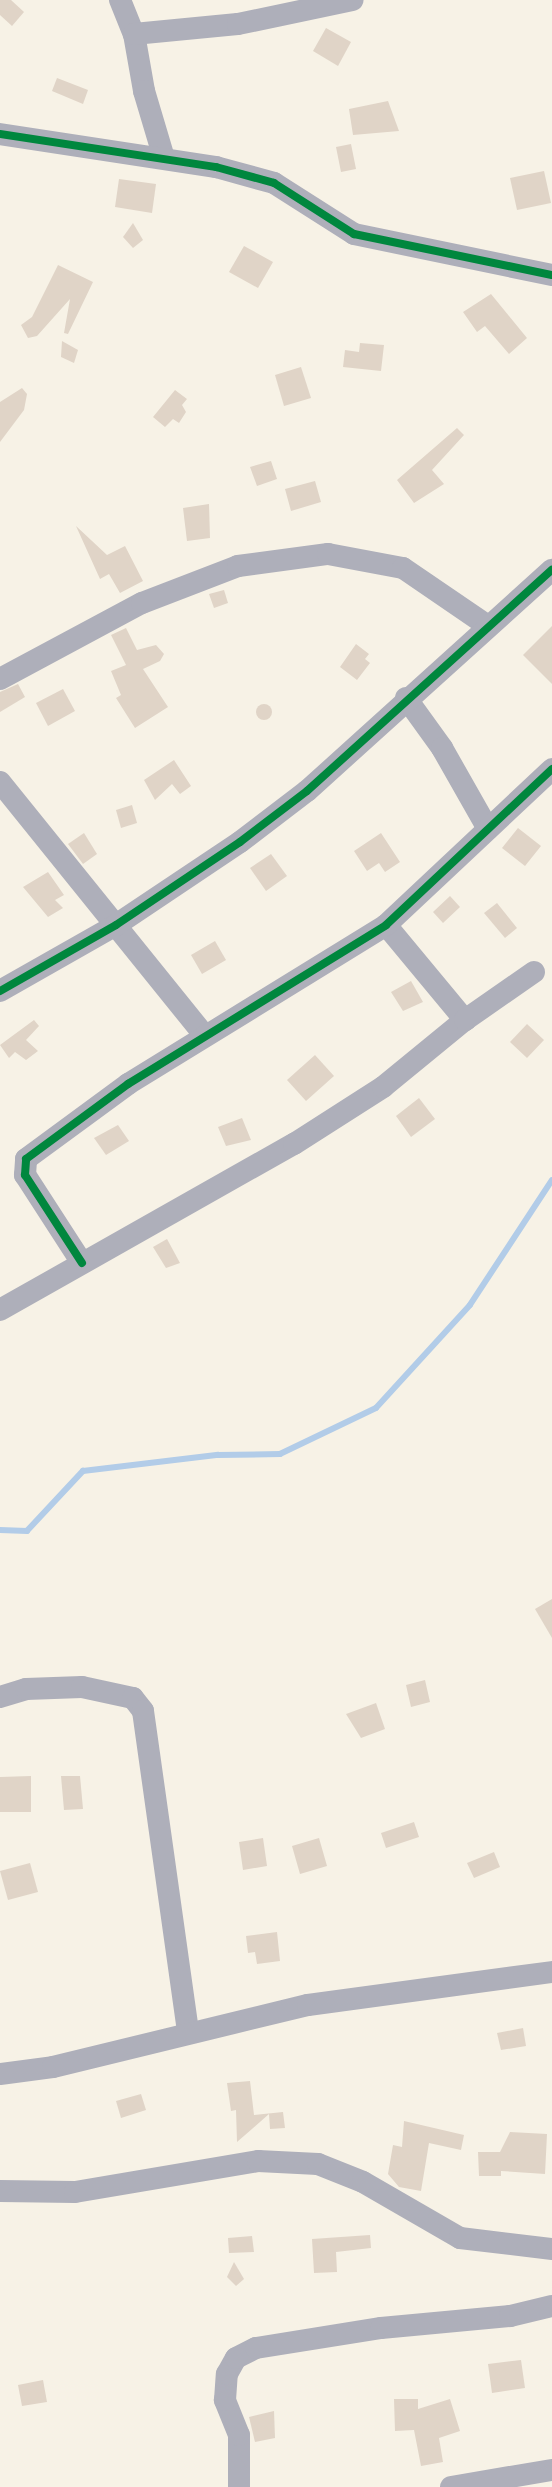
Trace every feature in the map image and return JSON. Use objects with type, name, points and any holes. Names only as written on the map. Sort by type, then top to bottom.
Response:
[{"type":"street","points":[[120,0],[134,34],[144,91],[164,158]]},
{"type":"street","points":[[134,34],[238,24],[353,0]]},
{"type":"street","points":[[0,134],[164,158],[274,183],[354,234],[552,275]]},
{"type":"street","points":[[0,679],[142,603],[238,566],[328,554],[403,568],[488,626]]},
{"type":"street","points":[[0,991],[116,925],[307,791],[406,698],[552,570]]},
{"type":"street","points":[[406,698],[442,748],[488,830]]},
{"type":"street","points":[[82,1263],[25,1175],[26,1159],[128,1084],[386,925],[552,769]]},
{"type":"street","points":[[0,782],[205,1036]]},
{"type":"street","points":[[386,925],[465,1020]]},
{"type":"street","points":[[0,1310],[328,1122],[428,1055],[465,1020],[534,972]]},
{"type":"street","points":[[0,1698],[26,1689],[82,1687],[118,1692],[133,1698],[143,1711],[188,2032]]},
{"type":"street","points":[[0,2074],[53,2067],[188,2032],[308,2005],[479,1978],[552,1972]]},
{"type":"street","points":[[0,2192],[74,2192],[258,2161],[318,2164],[363,2182],[460,2238],[552,2249]]},
{"type":"street","points":[[239,2487],[239,2435],[225,2400],[227,2374],[236,2358],[256,2348],[381,2328],[510,2316],[552,2306]]},
{"type":"street","points":[[451,2487],[552,2470]]},
{"type":"building","points":[[0,0],[11,0],[24,12],[12,26],[0,15]]},
{"type":"building","points":[[326,28],[351,42],[338,66],[313,51]]},
{"type":"building","points":[[57,78],[88,90],[83,104],[52,91]]},
{"type":"building","points":[[388,101],[399,131],[353,135],[349,109]]},
{"type":"building","points":[[351,144],[356,169],[341,172],[336,147]]},
{"type":"building","points":[[544,171],[551,203],[517,210],[510,178]]},
{"type":"building","points":[[119,179],[156,184],[152,213],[115,207]]},
{"type":"building","points":[[133,223],[143,240],[133,248],[123,237]]},
{"type":"building","points":[[244,246],[273,262],[258,288],[229,272]]},
{"type":"building","points":[[58,265],[93,282],[68,334],[64,333],[70,299],[37,336],[28,338],[21,325],[32,317]]},
{"type":"building","points":[[491,294],[527,338],[509,354],[485,326],[477,332],[463,312]]},
{"type":"building","points":[[62,341],[78,350],[74,363],[61,357]]},
{"type":"building","points":[[360,343],[384,345],[381,371],[343,367],[345,350],[359,352]]},
{"type":"building","points":[[301,367],[311,398],[284,406],[275,375]]},
{"type":"building","points":[[22,388],[27,394],[24,410],[0,442],[0,402]]},
{"type":"building","points":[[175,390],[187,399],[182,405],[186,412],[179,423],[173,419],[165,427],[153,417]]},
{"type":"building","points":[[457,428],[464,435],[432,470],[444,484],[414,503],[397,480]]},
{"type":"building","points":[[271,461],[277,479],[257,486],[250,467]]},
{"type":"building","points":[[315,481],[321,502],[291,511],[285,489]]},
{"type":"building","points":[[209,504],[210,538],[187,541],[183,508]]},
{"type":"building","points":[[76,526],[107,555],[125,546],[143,581],[120,593],[109,574],[100,579]]},
{"type":"building","points":[[224,590],[228,603],[214,608],[209,594]]},
{"type":"building","points":[[552,626],[552,684],[523,655]]},
{"type":"building","points":[[126,628],[137,650],[156,645],[164,654],[160,661],[143,669],[168,707],[135,728],[116,698],[121,695],[111,671],[126,665],[111,635]]},
{"type":"building","points":[[356,644],[369,654],[365,659],[370,663],[357,680],[340,667]]},
{"type":"building","points":[[18,684],[25,697],[0,712],[0,692]]},
{"type":"building","points":[[63,689],[75,711],[48,726],[36,703]]},
{"type":"building","points":[[261,704],[267,704],[272,709],[270,718],[261,720],[256,715],[256,709]]},
{"type":"building","points":[[174,760],[191,786],[180,794],[172,784],[155,800],[144,780]]},
{"type":"building","points":[[132,805],[137,823],[121,828],[116,810]]},
{"type":"building","points":[[518,828],[541,846],[525,866],[502,848]]},
{"type":"building","points":[[84,833],[97,854],[83,864],[68,844]]},
{"type":"building","points":[[381,833],[400,862],[385,872],[379,863],[367,871],[354,851]]},
{"type":"building","points":[[271,854],[287,876],[266,891],[250,868]]},
{"type":"building","points":[[48,872],[64,895],[55,900],[63,908],[48,917],[23,887]]},
{"type":"building","points":[[450,896],[460,907],[443,923],[433,912]]},
{"type":"building","points":[[497,903],[517,928],[505,938],[484,913]]},
{"type":"building","points":[[215,941],[226,960],[202,974],[191,955]]},
{"type":"building","points":[[411,981],[423,1002],[403,1011],[391,992]]},
{"type":"building","points":[[34,1020],[39,1026],[26,1040],[38,1051],[26,1060],[15,1052],[9,1058],[0,1045]]},
{"type":"building","points":[[527,1024],[544,1040],[527,1058],[510,1042]]},
{"type":"building","points":[[315,1055],[334,1076],[306,1101],[287,1080]]},
{"type":"building","points":[[419,1098],[435,1119],[411,1137],[396,1116]]},
{"type":"building","points":[[242,1118],[251,1140],[226,1146],[218,1127]]},
{"type":"building","points":[[118,1125],[129,1141],[106,1155],[94,1138]]},
{"type":"building","points":[[167,1239],[180,1263],[166,1268],[153,1247]]},
{"type":"building","points":[[552,1599],[552,1638],[535,1609]]},
{"type":"building","points":[[425,1680],[430,1702],[411,1707],[406,1685]]},
{"type":"building","points":[[376,1703],[385,1729],[361,1738],[346,1714]]},
{"type":"building","points":[[31,1776],[31,1812],[0,1812],[0,1777]]},
{"type":"building","points":[[61,1776],[80,1776],[83,1809],[64,1810]]},
{"type":"building","points":[[414,1822],[419,1837],[386,1848],[381,1833]]},
{"type":"building","points":[[263,1838],[267,1866],[243,1870],[239,1842]]},
{"type":"building","points":[[319,1838],[327,1866],[300,1874],[292,1846]]},
{"type":"building","points":[[494,1852],[500,1867],[474,1878],[467,1863]]},
{"type":"building","points":[[30,1863],[38,1892],[8,1900],[0,1871]]},
{"type":"building","points":[[277,1932],[280,1961],[257,1964],[255,1952],[248,1953],[246,1936]]},
{"type":"building","points":[[523,2028],[526,2046],[501,2050],[497,2033]]},
{"type":"building","points":[[250,2081],[254,2115],[283,2112],[285,2128],[270,2129],[269,2114],[237,2142],[236,2110],[231,2111],[227,2083]]},
{"type":"building","points":[[141,2094],[146,2110],[121,2118],[116,2101]]},
{"type":"building","points":[[404,2121],[464,2135],[461,2150],[429,2143],[421,2191],[399,2187],[388,2174],[393,2145],[402,2147]]},
{"type":"building","points":[[510,2132],[547,2134],[545,2174],[501,2171],[501,2176],[479,2176],[478,2152],[500,2152]]},
{"type":"building","points":[[370,2235],[371,2248],[336,2252],[337,2272],[314,2273],[312,2239]]},
{"type":"building","points":[[252,2236],[254,2252],[229,2253],[228,2238]]},
{"type":"building","points":[[234,2262],[244,2279],[236,2286],[227,2277]]},
{"type":"building","points":[[521,2360],[525,2388],[492,2393],[488,2364]]},
{"type":"building","points":[[43,2380],[47,2402],[22,2406],[18,2385]]},
{"type":"building","points":[[394,2399],[418,2399],[418,2409],[450,2399],[460,2431],[439,2438],[443,2462],[421,2466],[414,2430],[395,2431]]},
{"type":"building","points":[[274,2411],[275,2438],[255,2442],[249,2417]]},
{"type":"waterway","points":[[0,1530],[27,1531],[83,1471],[218,1455],[280,1454],[376,1408],[470,1305],[552,1180]]},
{"type":"cycle path","points":[[0,134],[216,167],[274,183],[354,234],[552,275]]},
{"type":"cycle path","points":[[0,991],[116,925],[240,842],[307,791],[552,570]]},
{"type":"cycle path","points":[[82,1263],[25,1175],[26,1159],[128,1084],[386,925],[552,769]]}]
